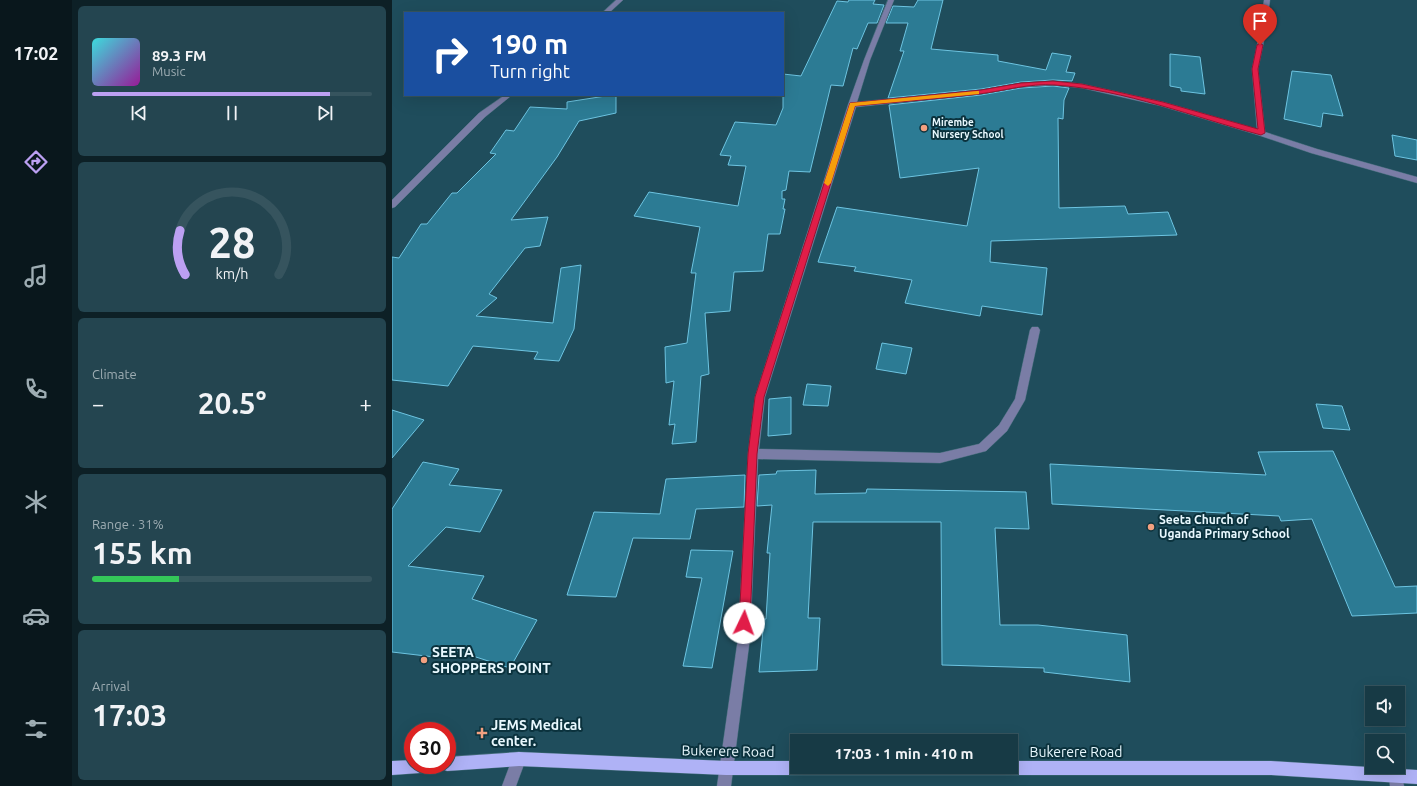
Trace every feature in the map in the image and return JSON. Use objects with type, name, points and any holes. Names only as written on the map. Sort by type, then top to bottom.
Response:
[{"type":"main road","name":"Bukerere Road","points":[[456,763],[518,759],[726,768],[1271,768],[1397,781],[1417,777]]},
{"type":"main road","points":[[392,768],[404,767]]},
{"type":"street","points":[[606,12],[620,0]]},
{"type":"street","points":[[724,786],[744,638],[753,454],[760,397],[852,105],[867,60],[891,0]]},
{"type":"street","points":[[1261,133],[1255,69],[1257,53],[1262,36],[1267,0]]},
{"type":"street","points":[[852,105],[981,92],[1021,85],[1053,83],[1082,86],[1163,104],[1261,133],[1314,151],[1417,180]]},
{"type":"street","points":[[392,205],[482,115],[508,96]]},
{"type":"street","points":[[753,454],[940,458],[982,448],[1003,428],[1020,400],[1035,330]]},
{"type":"street","points":[[509,786],[518,759]]},
{"type":"building","points":[[849,0],[875,0],[873,4],[884,5],[877,23],[868,23],[857,49],[853,48],[843,86],[831,85],[810,172],[789,171],[786,190],[782,191],[782,199],[785,199],[783,209],[785,209],[780,234],[768,234],[763,271],[734,272],[730,311],[705,313],[709,374],[701,376],[696,442],[672,444],[675,424],[669,425],[674,381],[666,383],[665,347],[687,343],[696,273],[691,273],[700,227],[634,216],[649,192],[738,206],[746,166],[728,165],[731,156],[720,155],[735,122],[776,125],[783,108],[784,74],[801,76],[837,1],[848,2]]},
{"type":"building","points":[[918,0],[943,0],[931,49],[998,55],[998,61],[1046,70],[1052,53],[1071,56],[1066,72],[1075,73],[1072,81],[1053,80],[1021,82],[981,89],[888,98],[904,51],[900,51],[908,23],[886,23],[893,6],[914,7]]},
{"type":"building","points":[[1170,54],[1200,57],[1205,94],[1181,91],[1181,88],[1170,86]]},
{"type":"building","points":[[1292,71],[1331,75],[1343,116],[1323,113],[1321,127],[1284,119]]},
{"type":"building","points":[[1053,86],[1069,88],[1064,100],[1063,119],[1058,118],[1059,208],[1125,206],[1128,214],[1168,212],[1177,235],[991,241],[990,262],[1047,268],[1042,315],[982,306],[980,316],[905,303],[912,280],[854,271],[856,267],[818,262],[837,207],[967,226],[979,168],[900,178],[889,105],[981,95],[1021,88]]},
{"type":"building","points":[[606,96],[616,96],[616,113],[579,121],[557,157],[511,220],[548,217],[540,246],[525,248],[489,294],[497,298],[476,316],[553,323],[561,268],[581,265],[574,329],[559,361],[534,359],[538,352],[473,346],[448,386],[392,380],[392,257],[399,258],[421,224],[427,224],[452,193],[457,193],[496,154],[490,153],[506,130],[514,131],[530,107],[567,109],[567,102]]},
{"type":"building","points":[[1392,135],[1417,140],[1417,160],[1395,156]]},
{"type":"building","points":[[882,343],[912,348],[906,374],[876,369]]},
{"type":"building","points":[[807,384],[831,386],[828,406],[803,405]]},
{"type":"building","points":[[791,397],[791,434],[768,436],[769,399]]},
{"type":"building","points":[[1316,404],[1342,406],[1350,430],[1323,428]]},
{"type":"building","points":[[392,410],[424,420],[392,458]]},
{"type":"building","points":[[1333,451],[1395,587],[1417,586],[1417,613],[1352,616],[1312,519],[1281,521],[1279,516],[1052,504],[1050,464],[1266,475],[1258,452]]},
{"type":"building","points":[[423,462],[459,469],[449,485],[502,490],[480,532],[446,527],[408,566],[484,576],[472,599],[537,620],[510,668],[448,648],[443,658],[392,652],[392,509]]},
{"type":"building","points":[[816,470],[815,494],[866,493],[867,489],[1026,492],[1029,529],[995,528],[1000,625],[1038,625],[1127,635],[1130,682],[1044,672],[1044,668],[942,665],[941,522],[813,522],[808,618],[820,618],[817,670],[759,672],[764,619],[766,619],[770,553],[767,553],[772,505],[757,506],[759,475],[776,474],[777,471]]},
{"type":"building","points":[[745,475],[744,507],[696,509],[690,539],[633,538],[616,597],[567,595],[594,512],[660,514],[666,479]]},
{"type":"building","points":[[691,550],[733,551],[712,668],[683,666],[702,578],[686,577]]},
{"type":"slow traffic","points":[[828,183],[852,105],[977,93]]},
{"type":"place","name":"Mirembe Nursery School","points":[[924,128]]},
{"type":"place","name":"Seeta Church of Uganda Primary School","points":[[1151,527]]},
{"type":"place","name":"SEETA SHOPPERS POINT","points":[[424,660]]},
{"type":"place","name":"JEMS Medical center.","points":[[482,733]]},
{"type":"route","points":[[744,623],[753,454],[760,397],[852,105],[981,92],[1021,85],[1053,83],[1082,86],[1163,104],[1261,133],[1255,82],[1257,53],[1260,45]]}]
